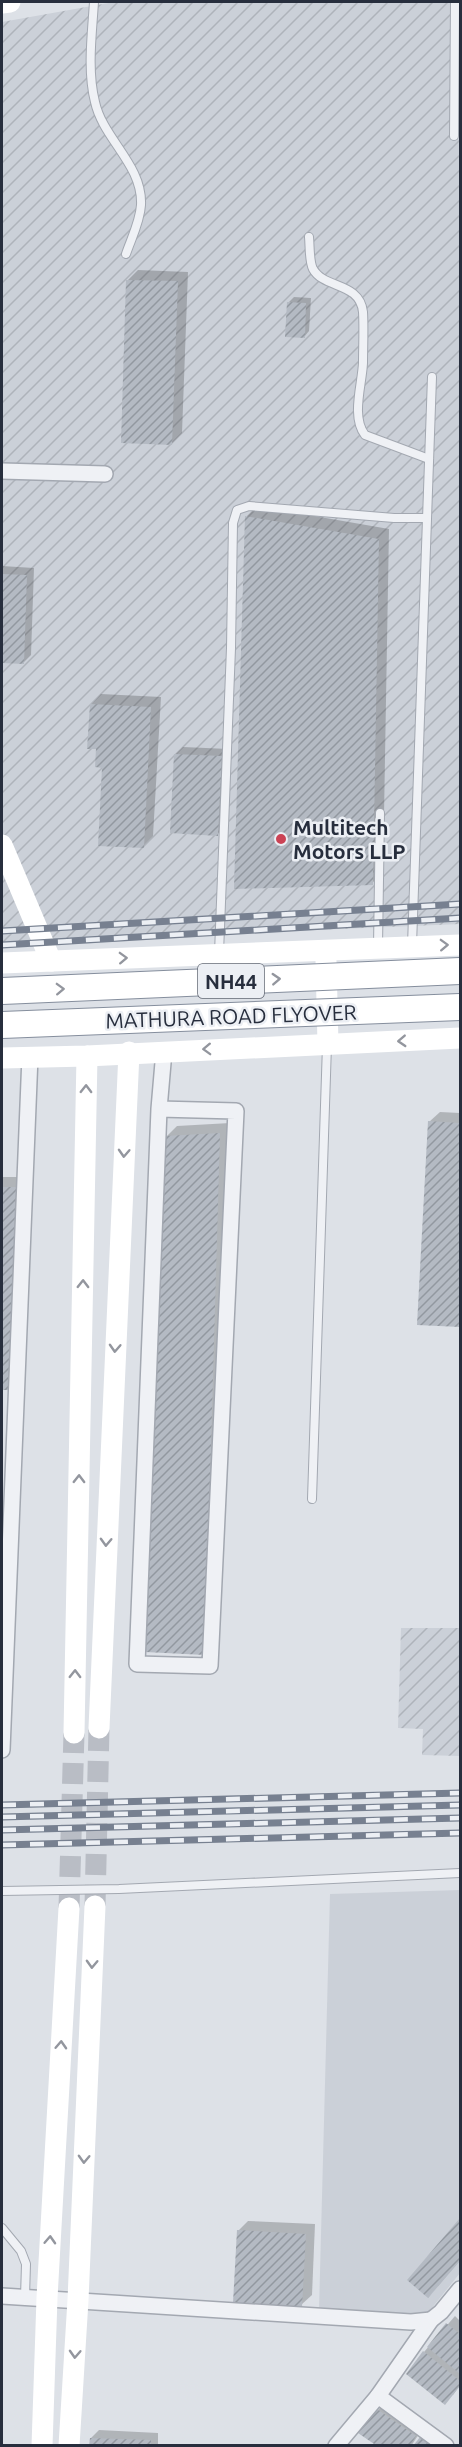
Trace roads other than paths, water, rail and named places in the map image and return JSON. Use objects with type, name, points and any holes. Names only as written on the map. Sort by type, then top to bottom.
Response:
[{"type":"highway","name":"MATHURA ROAD FLYOVER","points":[[2,991],[460,971]]},
{"type":"highway","name":"MATHURA ROAD FLYOVER","points":[[2,1025],[460,1007]]},
{"type":"street","points":[[2,3],[10,2]]},
{"type":"street","points":[[2,471],[105,474]]},
{"type":"street","points":[[2,845],[51,961]]},
{"type":"street","points":[[2,963],[460,945]]},
{"type":"street","points":[[326,950],[328,1044]]},
{"type":"street","points":[[2,1058],[460,1038]]},
{"type":"street","points":[[159,1109],[236,1110],[210,1666],[137,1664],[159,1109],[164,1051]]},
{"type":"street","points":[[99,1728],[129,1053]]},
{"type":"street","points":[[2,1750],[30,1056]]},
{"type":"street","points":[[74,1733],[87,1056]]},
{"type":"street","points":[[69,2445],[78,2301],[94,1906]]},
{"type":"street","points":[[42,2445],[47,2298],[69,1908]]},
{"type":"street","points":[[336,2445],[378,2396],[431,2320],[441,2312],[460,2289]]},
{"type":"street","points":[[2,2296],[411,2322],[431,2320]]},
{"type":"street","points":[[378,2396],[446,2445]]},
{"type":"lane","points":[[94,2],[92,82],[95,104],[108,132],[134,172],[139,186],[141,205],[126,254]]},
{"type":"lane","points":[[454,136],[458,11],[455,2]]},
{"type":"lane","points":[[309,237],[312,266],[315,272],[349,289],[359,300],[363,310],[363,363],[358,409],[361,429],[365,435],[429,459]]},
{"type":"lane","points":[[412,946],[432,377]]},
{"type":"lane","points":[[219,954],[231,648],[233,523],[237,510],[249,506],[394,518],[426,518]]},
{"type":"lane","points":[[378,948],[380,813]]},
{"type":"lane","points":[[312,1499],[328,1044]]},
{"type":"lane","points":[[2,1891],[119,1889],[460,1873]]},
{"type":"lane","points":[[2,2228],[21,2251],[26,2264],[25,2297]]},
{"type":"tunnel","points":[[95,1906],[99,1728]]},
{"type":"tunnel","points":[[69,1908],[74,1733]]},
{"type":"railway","points":[[2,931],[460,904]]},
{"type":"railway","points":[[2,945],[460,918]]},
{"type":"railway","points":[[2,1805],[460,1793]]},
{"type":"railway","points":[[2,1817],[460,1805]]},
{"type":"railway","points":[[2,1830],[460,1818]]},
{"type":"railway","points":[[2,1845],[460,1833]]},
{"type":"place","name":"Multitech Motors LLP","points":[[281,839]]}]
